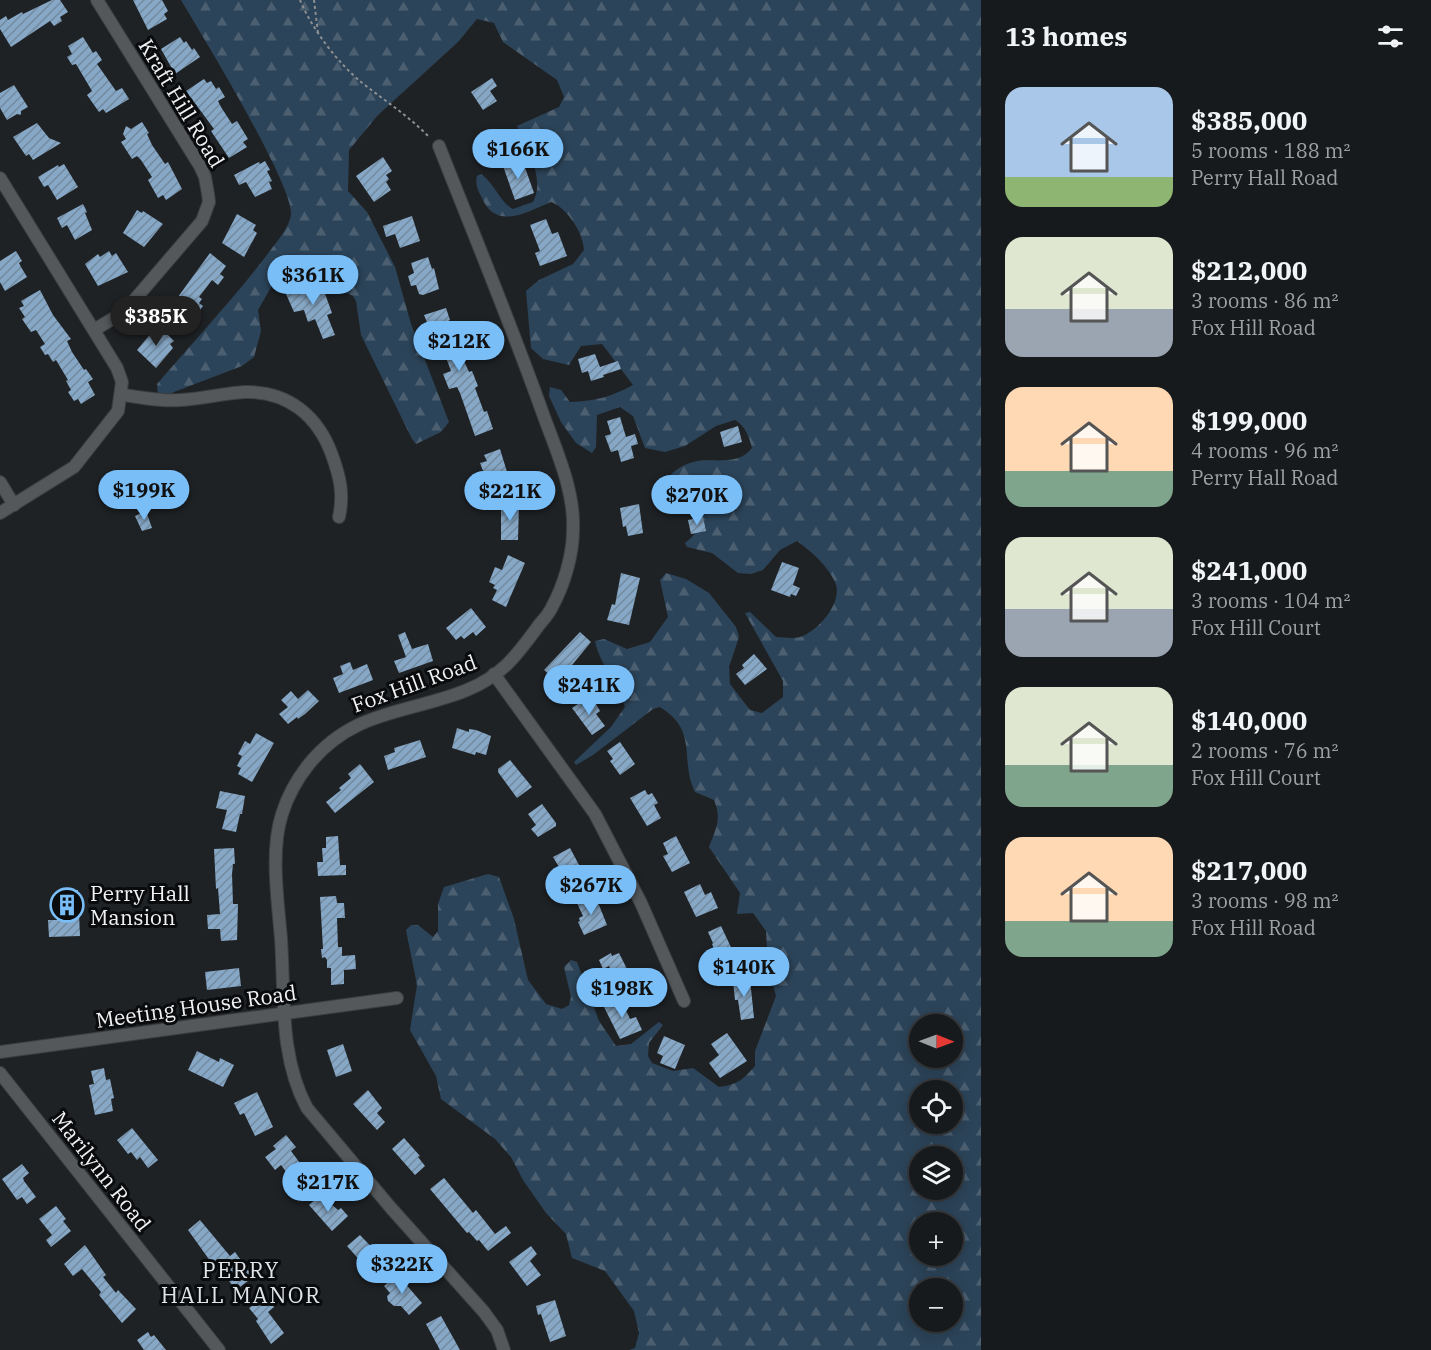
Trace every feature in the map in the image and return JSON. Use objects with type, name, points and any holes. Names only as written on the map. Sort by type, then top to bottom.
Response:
[{"type":"street","name":"Kraft Hill Road","points":[[94,330],[124,312],[202,221],[208,202],[208,187],[200,166],[97,0]]},
{"type":"street","name":"Fox Hill Road","points":[[439,146],[522,354],[559,459],[573,514],[574,532],[566,573],[552,607],[511,663],[468,689],[394,711],[352,727],[324,748],[301,774],[286,803],[278,833],[277,885],[283,1013],[290,1068],[297,1090],[307,1108],[377,1192],[484,1312],[497,1330],[504,1350]]},
{"type":"street","points":[[0,178],[117,368],[122,382],[122,395],[117,411],[74,466],[0,513]]},
{"type":"street","points":[[122,395],[178,401],[257,393],[282,399],[298,407],[319,427],[327,441],[342,485],[343,501],[339,517]]},
{"type":"street","points":[[0,482],[14,505]]},
{"type":"street","points":[[495,674],[596,814],[641,903],[684,1001]]},
{"type":"street","name":"Meeting House Road","points":[[0,1052],[397,998]]},
{"type":"street","name":"Marilynn Road","points":[[0,1073],[219,1350]]},
{"type":"path","points":[[300,0],[318,35],[359,81],[411,119],[439,146]]},
{"type":"path","points":[[314,0],[318,35]]},
{"type":"green space","points":[[181,0],[981,0],[981,1350],[629,1350],[635,1348],[639,1333],[634,1311],[605,1271],[572,1258],[566,1234],[546,1213],[523,1180],[511,1157],[495,1139],[441,1099],[436,1076],[410,1030],[417,985],[406,930],[411,925],[418,925],[433,937],[438,931],[438,904],[444,887],[488,874],[499,877],[514,919],[528,980],[546,1004],[562,1009],[569,1005],[571,997],[564,967],[571,960],[577,962],[599,1021],[616,1046],[631,1044],[659,1022],[663,1025],[649,1043],[648,1056],[652,1063],[673,1071],[693,1068],[719,1087],[740,1081],[755,1066],[755,1051],[776,996],[768,967],[766,931],[753,913],[737,914],[740,893],[709,847],[717,824],[718,813],[714,800],[695,792],[680,726],[660,707],[653,709],[593,755],[576,765],[574,762],[611,727],[625,707],[597,650],[595,641],[604,639],[627,649],[650,642],[668,617],[660,580],[666,573],[686,579],[709,593],[736,627],[739,637],[729,667],[730,684],[750,710],[762,713],[783,697],[783,681],[745,613],[750,612],[776,637],[800,637],[814,629],[828,615],[833,607],[837,590],[832,576],[823,564],[797,541],[780,550],[763,570],[751,574],[738,573],[712,553],[687,547],[685,543],[693,536],[697,524],[674,497],[668,478],[679,468],[693,462],[740,458],[746,454],[752,448],[744,428],[735,420],[716,426],[685,446],[665,452],[645,448],[633,416],[620,407],[597,415],[596,447],[592,453],[576,443],[561,422],[549,396],[550,387],[561,390],[570,402],[603,398],[633,385],[602,344],[581,346],[569,365],[543,359],[531,348],[526,291],[539,280],[573,264],[584,250],[577,228],[557,205],[551,202],[522,214],[504,216],[495,214],[488,208],[478,190],[477,176],[481,174],[505,203],[513,209],[533,202],[536,193],[536,173],[517,126],[559,107],[564,97],[557,80],[503,42],[494,23],[477,19],[458,42],[378,115],[349,150],[348,191],[367,212],[395,267],[411,324],[449,422],[441,432],[416,444],[412,439],[361,335],[356,301],[353,296],[338,289],[325,274],[298,273],[275,280],[258,310],[261,331],[254,357],[242,366],[166,395],[158,394],[157,384],[257,268],[288,225],[291,215],[288,199],[278,174],[225,75]]},
{"type":"building","points":[[52,0],[60,0],[68,12],[60,17],[62,21],[54,26],[50,21],[11,47],[0,29],[0,20],[6,16],[8,20]]},
{"type":"building","points":[[133,0],[162,0],[168,11],[164,14],[167,19],[148,30]]},
{"type":"building","points":[[83,37],[93,53],[96,51],[102,60],[97,64],[116,91],[122,88],[129,99],[106,113],[103,109],[99,112],[87,95],[92,91],[76,64],[72,65],[67,57],[72,54],[68,46]]},
{"type":"building","points":[[180,37],[192,50],[194,48],[200,57],[175,74],[161,49]]},
{"type":"building","points":[[492,78],[497,86],[490,91],[497,101],[483,110],[471,92]]},
{"type":"building","points":[[204,79],[207,83],[211,81],[216,89],[219,87],[225,97],[218,101],[221,107],[232,124],[237,121],[248,139],[243,142],[247,147],[229,158],[211,131],[214,129],[186,91]]},
{"type":"building","points":[[14,85],[28,107],[21,111],[21,115],[17,114],[7,120],[0,108],[0,93]]},
{"type":"building","points":[[142,122],[149,133],[147,134],[152,145],[165,164],[168,162],[182,189],[166,200],[163,195],[158,198],[148,180],[152,177],[141,160],[137,156],[132,159],[121,142],[126,139],[123,134],[126,126],[131,129]]},
{"type":"building","points":[[37,123],[49,138],[61,143],[33,160],[29,154],[26,156],[13,137]]},
{"type":"building","points":[[383,157],[392,171],[386,175],[389,179],[386,182],[391,190],[374,202],[356,176]]},
{"type":"building","points":[[522,159],[534,193],[515,200],[503,166]]},
{"type":"building","points":[[265,161],[270,170],[267,171],[272,181],[269,182],[272,189],[255,197],[246,182],[239,185],[234,175]]},
{"type":"building","points":[[64,164],[78,187],[57,200],[48,185],[44,187],[38,177]]},
{"type":"building","points":[[83,204],[92,230],[75,240],[67,225],[62,228],[57,218]]},
{"type":"building","points":[[137,210],[142,213],[143,211],[163,224],[144,247],[123,233]]},
{"type":"building","points":[[237,214],[256,225],[253,230],[257,233],[244,257],[222,243]]},
{"type":"building","points":[[412,216],[420,241],[400,248],[395,234],[386,237],[383,226]]},
{"type":"building","points":[[546,219],[552,234],[558,232],[567,256],[540,266],[535,253],[540,251],[530,225]]},
{"type":"building","points":[[16,251],[22,261],[19,263],[27,277],[5,291],[0,282],[0,261]]},
{"type":"building","points":[[109,251],[112,256],[116,253],[128,272],[98,286],[85,264],[98,254],[100,257]]},
{"type":"building","points":[[210,253],[226,266],[220,274],[224,277],[218,285],[212,280],[199,297],[202,299],[199,303],[203,306],[188,328],[167,312]]},
{"type":"building","points":[[428,257],[432,269],[434,268],[439,289],[423,295],[419,294],[416,285],[411,286],[408,276],[414,273],[411,263]]},
{"type":"building","points":[[320,280],[332,313],[327,315],[335,335],[323,339],[315,319],[308,322],[304,310],[294,312],[286,294]]},
{"type":"building","points":[[40,290],[53,315],[71,339],[67,341],[72,352],[93,379],[88,382],[95,395],[81,404],[78,399],[74,401],[68,392],[71,390],[66,381],[68,380],[56,360],[53,362],[40,347],[45,344],[36,330],[31,332],[22,319],[25,317],[19,308],[24,306],[21,301]]},
{"type":"building","points":[[446,308],[450,320],[446,322],[457,353],[460,352],[469,372],[472,371],[478,386],[475,388],[493,429],[475,436],[457,387],[449,389],[443,374],[451,371],[441,344],[436,345],[424,315]]},
{"type":"building","points":[[158,325],[174,341],[170,344],[173,348],[156,368],[137,350]]},
{"type":"building","points":[[595,354],[600,367],[618,361],[621,369],[591,381],[588,371],[582,373],[578,359]]},
{"type":"building","points":[[620,417],[626,437],[635,434],[638,444],[631,446],[634,458],[621,462],[618,450],[611,452],[605,436],[611,434],[607,421]]},
{"type":"building","points":[[738,426],[742,442],[724,447],[720,432]]},
{"type":"building","points":[[500,449],[511,485],[497,490],[491,474],[485,476],[480,463],[487,461],[484,455]]},
{"type":"building","points":[[160,482],[166,498],[138,508],[132,492]]},
{"type":"building","points":[[639,504],[643,533],[628,536],[626,526],[623,527],[620,508]]},
{"type":"building","points":[[501,505],[519,505],[518,540],[501,540]]},
{"type":"building","points":[[146,511],[152,528],[142,531],[135,516]]},
{"type":"building","points":[[703,517],[706,531],[691,534],[688,520]]},
{"type":"building","points":[[508,555],[525,563],[506,607],[492,600],[497,590],[493,588],[495,585],[489,582],[495,567],[502,570]]},
{"type":"building","points":[[782,562],[799,568],[793,585],[800,588],[796,596],[791,594],[790,597],[771,590]]},
{"type":"building","points":[[621,573],[640,578],[629,625],[607,620],[612,604],[615,605]]},
{"type":"building","points":[[471,608],[486,627],[476,636],[473,632],[464,639],[461,636],[456,640],[446,628]]},
{"type":"building","points":[[405,632],[412,649],[428,644],[433,661],[399,673],[394,661],[406,657],[398,635]]},
{"type":"building","points":[[580,632],[591,642],[558,682],[544,670]]},
{"type":"building","points":[[754,654],[767,669],[745,685],[736,674],[744,668],[742,665]]},
{"type":"building","points":[[350,662],[353,670],[367,664],[373,680],[339,693],[333,678],[343,674],[340,666]]},
{"type":"building","points":[[308,690],[319,701],[305,714],[288,724],[279,714],[288,707],[281,700],[291,691],[298,699]]},
{"type":"building","points":[[585,699],[590,705],[595,702],[600,711],[596,714],[605,726],[592,735],[572,708]]},
{"type":"building","points":[[457,728],[469,732],[469,729],[476,730],[491,736],[486,755],[476,752],[475,755],[452,748]]},
{"type":"building","points":[[256,733],[274,743],[252,782],[238,774],[241,768],[237,766],[242,756],[238,754],[245,741],[250,744]]},
{"type":"building","points":[[420,740],[426,757],[388,770],[384,756],[395,752],[394,748]]},
{"type":"building","points":[[620,742],[635,764],[620,775],[610,761],[613,759],[607,751]]},
{"type":"building","points":[[510,760],[532,787],[517,798],[498,772],[498,769]]},
{"type":"building","points":[[360,764],[374,782],[335,813],[326,802],[341,790],[339,788],[351,778],[348,774]]},
{"type":"building","points":[[645,790],[648,795],[652,793],[658,803],[654,805],[661,818],[647,826],[630,798]]},
{"type":"building","points":[[220,791],[245,796],[236,832],[222,829],[227,810],[216,808]]},
{"type":"building","points":[[542,804],[556,826],[538,837],[531,829],[536,825],[528,814]]},
{"type":"building","points":[[338,836],[340,865],[346,865],[346,875],[318,876],[317,862],[323,862],[322,848],[326,848],[326,837]]},
{"type":"building","points":[[676,836],[690,863],[672,872],[663,856],[668,854],[663,843]]},
{"type":"building","points":[[234,848],[235,864],[233,864],[232,874],[233,904],[238,904],[237,940],[221,941],[220,929],[208,929],[207,915],[220,914],[214,849]]},
{"type":"building","points":[[570,848],[586,878],[570,887],[567,883],[564,885],[558,874],[562,872],[553,857]]},
{"type":"building","points":[[700,884],[705,895],[711,892],[718,908],[696,917],[684,892]]},
{"type":"building","name":"Perry Hall Mansion","points":[[78,890],[80,936],[49,937],[48,920],[57,920],[56,891]]},
{"type":"building","points":[[595,895],[607,925],[584,935],[578,922],[583,916],[577,903]]},
{"type":"building","points":[[336,896],[337,903],[344,903],[345,918],[337,918],[338,947],[342,947],[342,956],[355,955],[356,969],[344,970],[344,984],[331,985],[331,968],[327,968],[327,960],[325,957],[322,958],[320,897]]},
{"type":"building","points":[[721,926],[737,960],[720,968],[713,955],[716,954],[708,932]]},
{"type":"building","points":[[611,953],[612,956],[619,953],[630,975],[616,981],[609,966],[603,969],[599,960]]},
{"type":"building","points":[[239,968],[241,986],[207,990],[205,972]]},
{"type":"building","points":[[750,979],[754,1018],[741,1020],[738,1000],[735,1000],[733,981]]},
{"type":"building","points":[[620,997],[630,1019],[636,1017],[642,1030],[620,1039],[603,1005]]},
{"type":"building","points":[[727,1033],[747,1061],[720,1078],[709,1063],[719,1055],[711,1044]]},
{"type":"building","points":[[664,1036],[685,1045],[675,1069],[660,1063],[663,1056],[657,1053]]},
{"type":"building","points":[[343,1044],[352,1071],[336,1077],[327,1050]]},
{"type":"building","points":[[197,1051],[219,1062],[220,1058],[234,1065],[223,1087],[188,1070]]},
{"type":"building","points":[[104,1068],[106,1080],[110,1079],[114,1098],[111,1099],[113,1111],[95,1115],[89,1085],[94,1084],[91,1071]]},
{"type":"building","points":[[368,1090],[382,1108],[377,1113],[385,1122],[377,1130],[353,1104]]},
{"type":"building","points":[[257,1092],[273,1127],[255,1136],[244,1113],[240,1115],[234,1103]]},
{"type":"building","points":[[132,1128],[158,1160],[148,1168],[140,1157],[137,1160],[131,1152],[128,1154],[117,1140]]},
{"type":"building","points":[[286,1135],[296,1147],[291,1151],[308,1174],[295,1184],[281,1165],[275,1170],[265,1157],[276,1149],[273,1146]]},
{"type":"building","points":[[404,1138],[420,1156],[418,1157],[425,1166],[415,1175],[392,1149]]},
{"type":"building","points":[[22,1164],[29,1173],[23,1178],[24,1181],[36,1197],[27,1204],[22,1197],[17,1200],[2,1179]]},
{"type":"building","points":[[444,1178],[473,1213],[476,1210],[495,1234],[506,1226],[511,1233],[488,1251],[479,1240],[477,1241],[469,1232],[467,1233],[430,1189]]},
{"type":"building","points":[[319,1196],[328,1206],[330,1203],[338,1210],[341,1208],[348,1216],[332,1231],[309,1205]]},
{"type":"building","points":[[56,1206],[66,1219],[63,1221],[71,1231],[51,1247],[46,1240],[52,1235],[39,1219]]},
{"type":"building","points":[[200,1220],[230,1256],[235,1252],[253,1277],[236,1290],[226,1277],[223,1279],[188,1230]]},
{"type":"building","points":[[360,1235],[385,1261],[371,1273],[347,1246]]},
{"type":"building","points":[[85,1245],[106,1275],[103,1277],[116,1293],[118,1290],[136,1309],[122,1323],[99,1295],[101,1292],[82,1269],[73,1276],[64,1264]]},
{"type":"building","points":[[531,1246],[537,1254],[530,1261],[541,1275],[527,1286],[509,1262]]},
{"type":"building","points":[[397,1274],[422,1303],[409,1315],[401,1306],[394,1306],[388,1301],[387,1296],[390,1293],[384,1286]]},
{"type":"building","points":[[266,1296],[274,1307],[268,1312],[284,1333],[271,1344],[256,1321],[258,1319],[249,1308]]},
{"type":"building","points":[[555,1300],[566,1336],[550,1342],[536,1306]]},
{"type":"building","points":[[441,1316],[460,1350],[440,1350],[426,1324]]},
{"type":"building","points":[[148,1332],[151,1337],[154,1335],[166,1350],[144,1350],[137,1340]]},
{"type":"place","name":"Perry Hall Mansion","points":[[67,905]]},
{"type":"district","name":"PERRY HALL MANOR","points":[[241,1282]]}]
